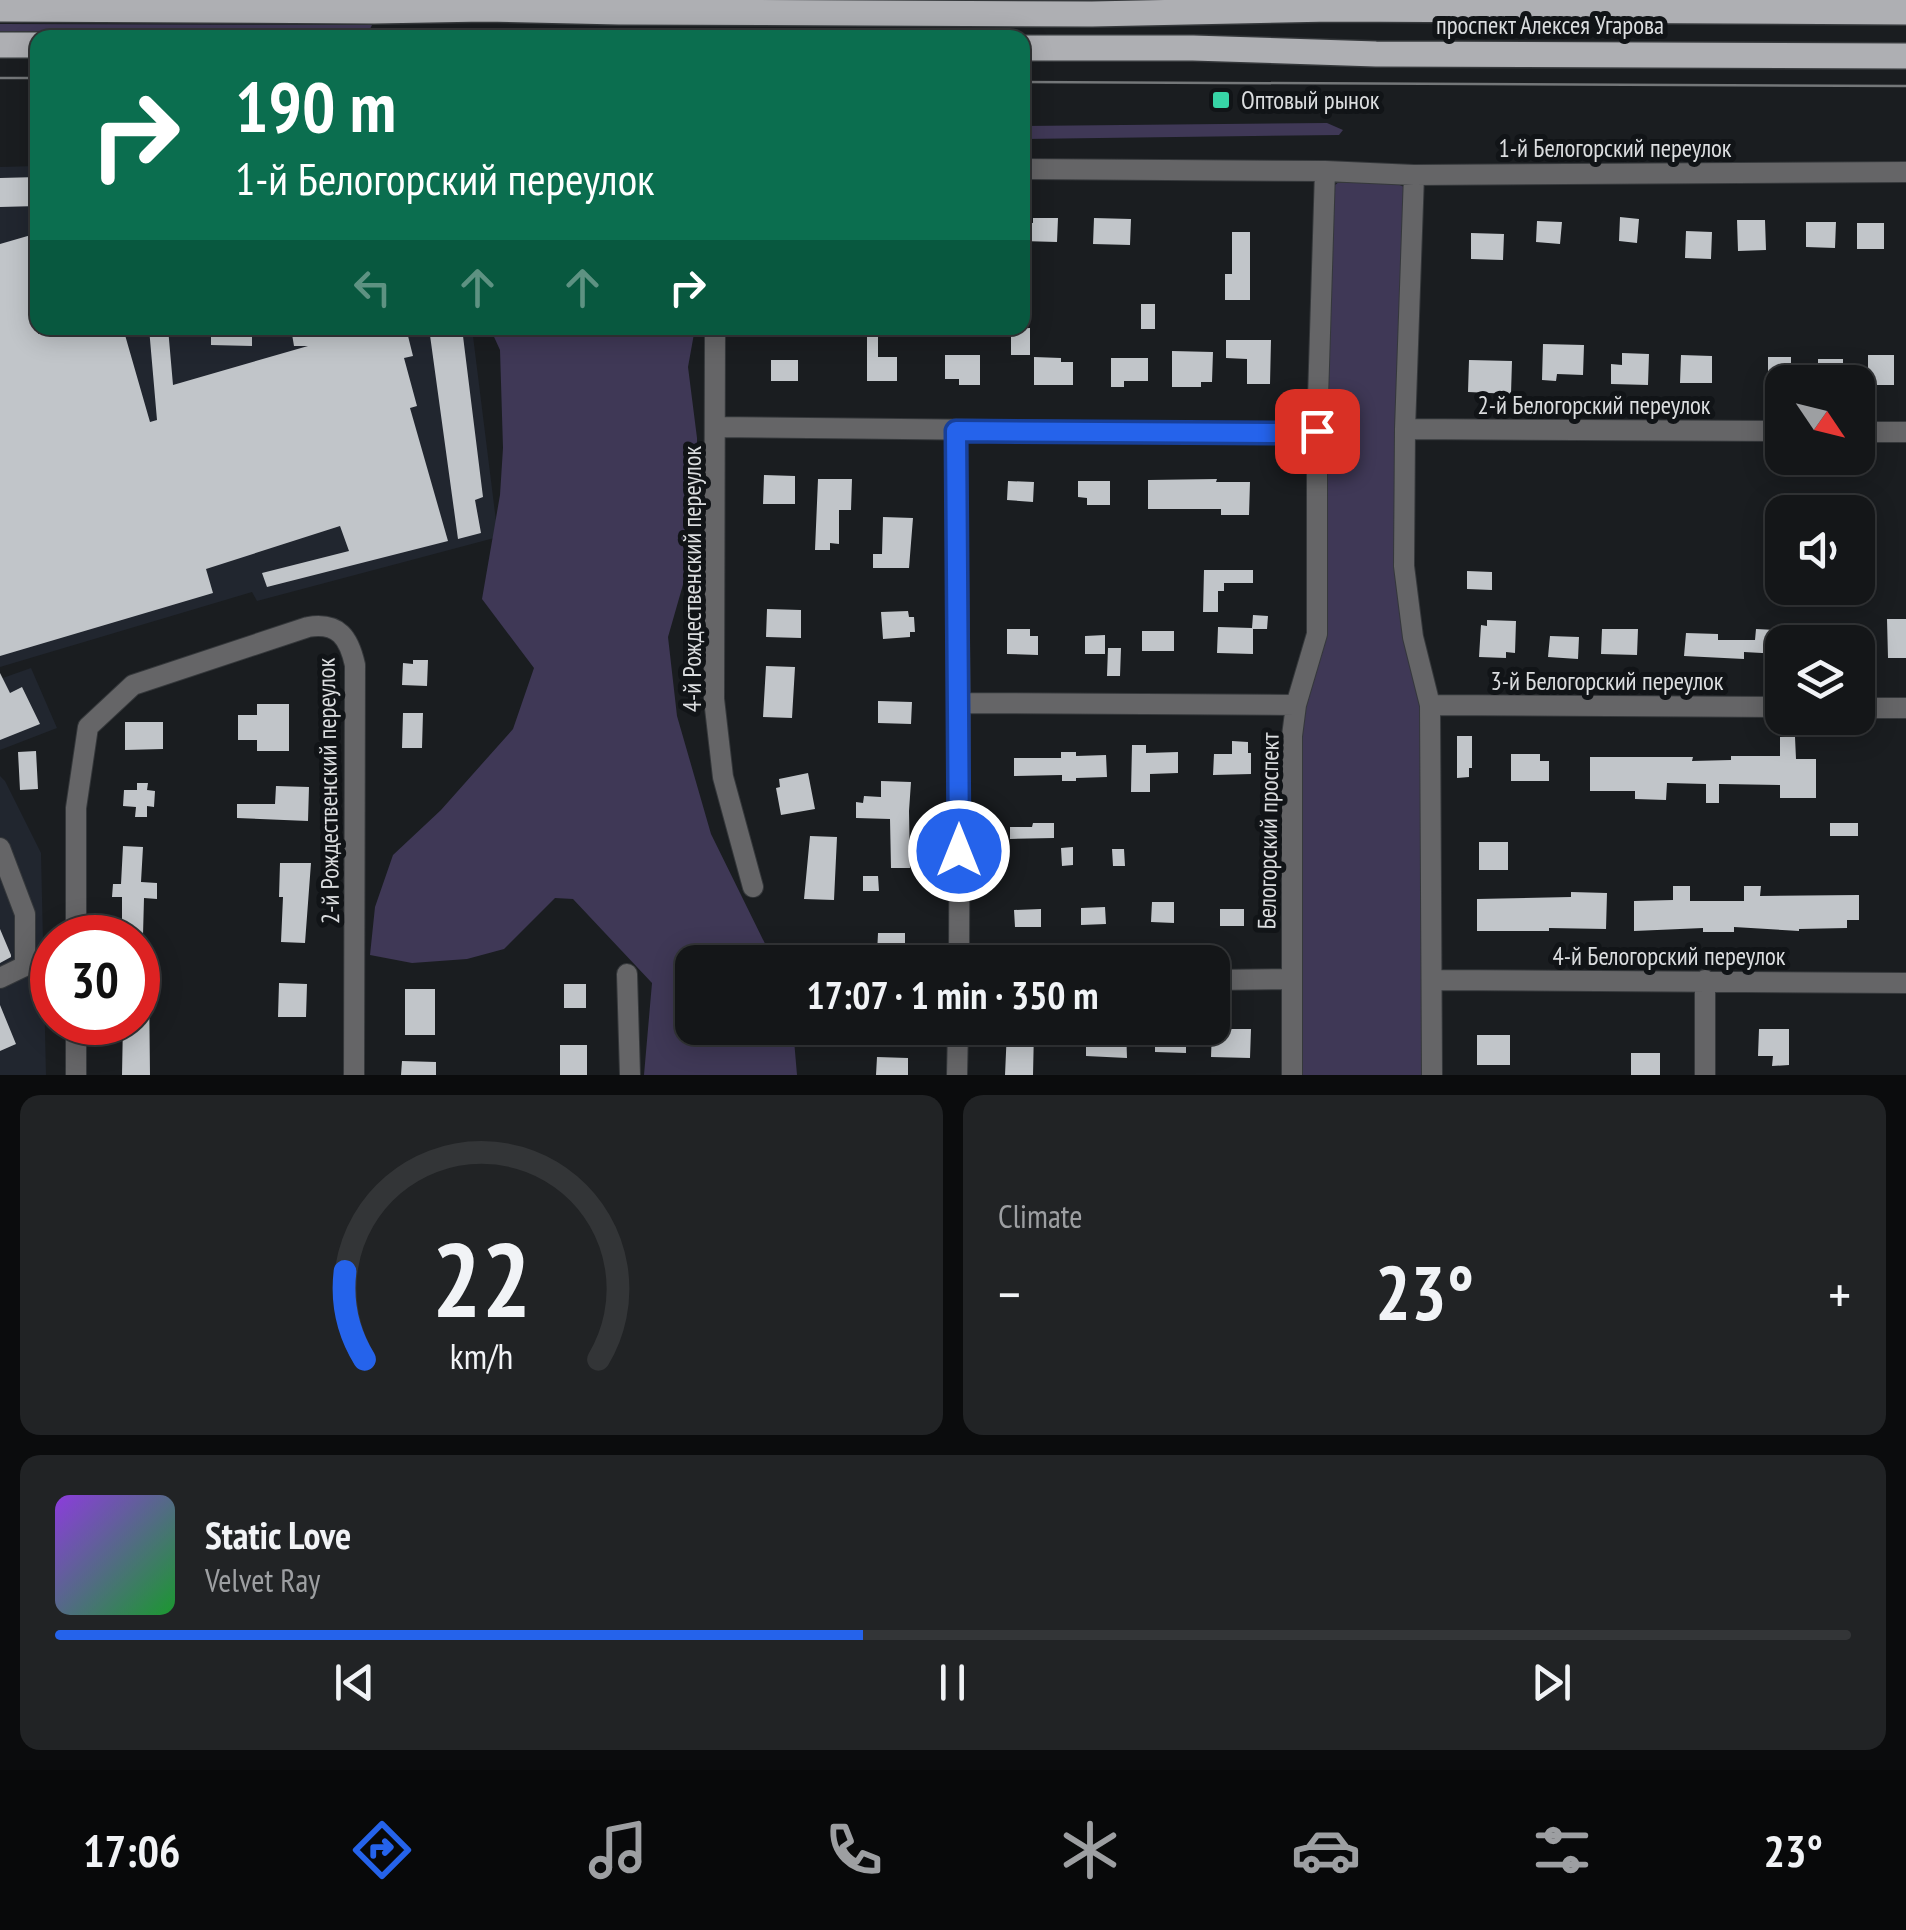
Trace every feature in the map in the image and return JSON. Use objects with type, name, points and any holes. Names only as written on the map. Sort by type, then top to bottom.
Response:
[{"type":"main road","name":"проспект Алексея Угарова","points":[[0,9],[59,4],[486,4],[1092,7],[1194,14],[1611,5],[1791,6],[1906,12]]},
{"type":"main road","points":[[1193,48],[1194,14]]},
{"type":"main road","points":[[0,45],[30,45]]},
{"type":"main road","name":"проспект Алексея Угарова","points":[[1030,48],[1906,56]]},
{"type":"street","name":"1-й Белогорский переулок","points":[[1030,169],[1414,174],[1906,172]]},
{"type":"street","name":"Белогорский проспект","points":[[1292,1075],[1292,736],[1296,705],[1318,634],[1317,431],[1325,171]]},
{"type":"street","points":[[1414,174],[1404,566],[1412,637],[1430,705],[1432,1075]]},
{"type":"street","name":"4-й Рождественский переулок","points":[[715,335],[714,699],[723,777],[753,887]]},
{"type":"street","points":[[716,428],[1317,431]]},
{"type":"street","name":"2-й Белогорский переулок","points":[[1405,429],[1765,431]]},
{"type":"street","points":[[956,431],[959,945]]},
{"type":"street","points":[[1875,432],[1906,432]]},
{"type":"street","name":"2-й Рождественский переулок","points":[[76,915],[76,808],[88,727],[133,685],[308,626],[330,626],[350,641],[355,664],[354,1075]]},
{"type":"street","points":[[960,702],[1296,705]]},
{"type":"street","name":"3-й Белогорский переулок","points":[[1430,705],[1765,707]]},
{"type":"street","points":[[1875,708],[1906,708]]},
{"type":"street","points":[[0,848],[25,914],[25,966],[0,978]]},
{"type":"street","points":[[627,974],[630,1075]]},
{"type":"street","points":[[1230,980],[1292,979]]},
{"type":"street","name":"4-й Белогорский переулок","points":[[1432,980],[1906,983]]},
{"type":"street","points":[[1705,980],[1705,1075]]},
{"type":"street","points":[[76,1045],[76,1075]]},
{"type":"street","points":[[957,1075],[958,1045]]},
{"type":"shaded area","points":[[0,24],[372,25],[370,30],[0,31]]},
{"type":"shaded area","points":[[1327,123],[1343,130],[1339,135],[1030,139],[1030,126]]},
{"type":"shaded area","points":[[30,166],[30,335],[473,335],[498,537],[257,601],[252,592],[0,667],[0,167]]},
{"type":"shaded area","points":[[1345,177],[1389,180],[1404,187],[1400,404],[1425,710],[1423,1075],[1298,1075],[1297,728],[1325,613],[1330,198],[1335,185]]},
{"type":"shaded area","points":[[493,335],[694,335],[688,367],[697,438],[697,512],[668,637],[677,716],[711,834],[766,945],[675,945],[675,1045],[794,1045],[797,1075],[644,1075],[652,983],[573,899],[555,898],[504,949],[467,959],[412,963],[370,955],[375,907],[393,855],[441,810],[513,729],[534,668],[482,599],[500,495],[500,350]]},
{"type":"shaded area","points":[[31,668],[57,728],[0,750],[0,679]]},
{"type":"shaded area","points":[[0,776],[41,853],[42,915],[30,915],[30,1045],[45,1045],[46,1075],[0,1075]]},
{"type":"building","points":[[30,177],[30,206],[0,207],[0,178]]},
{"type":"building","points":[[1620,217],[1639,219],[1637,243],[1619,241]]},
{"type":"building","points":[[1033,218],[1058,218],[1057,242],[1030,241],[1030,223]]},
{"type":"building","points":[[1094,218],[1131,219],[1130,245],[1093,244]]},
{"type":"building","points":[[1737,220],[1765,220],[1766,250],[1738,251]]},
{"type":"building","points":[[1537,221],[1562,222],[1560,244],[1536,242]]},
{"type":"building","points":[[1806,222],[1836,222],[1835,248],[1806,247]]},
{"type":"building","points":[[1857,223],[1884,223],[1884,249],[1857,249]]},
{"type":"building","points":[[1686,231],[1712,232],[1711,259],[1685,258]]},
{"type":"building","points":[[1232,232],[1250,232],[1250,300],[1225,300],[1225,274],[1232,274]]},
{"type":"building","points":[[1471,233],[1504,234],[1503,260],[1471,259]]},
{"type":"building","points":[[30,235],[30,335],[125,335],[150,422],[157,420],[150,335],[169,335],[173,385],[308,346],[294,346],[292,335],[408,335],[413,356],[404,358],[417,406],[410,408],[448,541],[267,587],[262,573],[349,551],[340,526],[206,569],[213,593],[0,656],[0,244]]},
{"type":"building","points":[[1141,304],[1155,304],[1155,329],[1141,329]]},
{"type":"building","points":[[211,335],[252,335],[252,346],[211,345]]},
{"type":"building","points":[[430,335],[463,335],[483,497],[475,500],[481,533],[458,539]]},
{"type":"building","points":[[867,335],[878,335],[878,357],[897,357],[897,381],[867,381]]},
{"type":"building","points":[[1011,335],[1030,335],[1030,355],[1011,355]]},
{"type":"building","points":[[1226,340],[1271,340],[1270,384],[1247,384],[1247,359],[1226,358]]},
{"type":"building","points":[[1543,344],[1584,345],[1583,375],[1557,374],[1556,381],[1542,380]]},
{"type":"building","points":[[1172,351],[1213,352],[1212,382],[1201,382],[1201,387],[1172,387]]},
{"type":"building","points":[[1622,353],[1649,354],[1648,385],[1611,384],[1611,364],[1622,365]]},
{"type":"building","points":[[945,355],[980,355],[980,385],[959,385],[959,379],[945,379]]},
{"type":"building","points":[[1681,355],[1712,356],[1712,383],[1680,383]]},
{"type":"building","points":[[1868,355],[1894,355],[1894,385],[1875,385],[1875,365],[1868,365]]},
{"type":"building","points":[[1034,357],[1073,362],[1073,385],[1034,385]]},
{"type":"building","points":[[1768,357],[1791,357],[1791,365],[1768,365]]},
{"type":"building","points":[[1111,358],[1148,358],[1148,381],[1124,381],[1124,387],[1111,387]]},
{"type":"building","points":[[1818,359],[1843,359],[1843,365],[1818,365]]},
{"type":"building","points":[[771,360],[798,360],[798,381],[771,381]]},
{"type":"building","points":[[1469,360],[1512,361],[1511,394],[1468,392]]},
{"type":"building","points":[[764,475],[795,476],[795,504],[763,504]]},
{"type":"building","points":[[818,479],[852,479],[851,510],[839,510],[839,544],[830,543],[830,550],[815,550]]},
{"type":"building","points":[[1217,479],[1216,482],[1250,482],[1249,515],[1221,515],[1221,509],[1148,509],[1148,480]]},
{"type":"building","points":[[1008,481],[1034,482],[1033,502],[1007,500]]},
{"type":"building","points":[[1078,481],[1110,481],[1110,505],[1087,505],[1087,498],[1078,497]]},
{"type":"building","points":[[883,517],[913,518],[909,568],[873,568],[873,554],[882,554]]},
{"type":"building","points":[[1204,570],[1253,570],[1253,583],[1224,583],[1224,591],[1218,591],[1218,612],[1203,612]]},
{"type":"building","points":[[1467,571],[1492,572],[1492,590],[1467,589]]},
{"type":"building","points":[[767,609],[801,610],[801,638],[766,637]]},
{"type":"building","points":[[908,611],[909,617],[914,617],[915,632],[910,632],[910,637],[883,639],[881,612]]},
{"type":"building","points":[[1253,615],[1268,616],[1267,629],[1253,629],[1253,654],[1217,653],[1218,627],[1252,628]]},
{"type":"building","points":[[1887,619],[1906,619],[1906,658],[1888,658]]},
{"type":"building","points":[[1487,620],[1516,621],[1515,653],[1506,652],[1506,658],[1479,657],[1481,625],[1487,626]]},
{"type":"building","points":[[1007,629],[1030,629],[1030,636],[1038,636],[1038,655],[1007,654]]},
{"type":"building","points":[[1602,629],[1638,629],[1637,655],[1601,654]]},
{"type":"building","points":[[1756,629],[1765,629],[1765,653],[1744,652],[1744,659],[1684,656],[1686,633],[1718,634],[1718,640],[1755,640]]},
{"type":"building","points":[[1142,631],[1174,631],[1174,651],[1142,651]]},
{"type":"building","points":[[1105,635],[1105,654],[1085,654],[1085,636]]},
{"type":"building","points":[[1550,636],[1579,637],[1578,659],[1548,657]]},
{"type":"building","points":[[1108,648],[1121,648],[1120,676],[1107,676]]},
{"type":"building","points":[[413,660],[428,660],[427,686],[402,685],[403,663],[413,664]]},
{"type":"building","points":[[766,666],[795,667],[792,718],[763,717]]},
{"type":"building","points":[[0,673],[10,693],[22,687],[40,724],[0,740]]},
{"type":"building","points":[[878,701],[912,702],[911,724],[878,723]]},
{"type":"building","points":[[257,704],[289,704],[289,751],[257,751],[257,740],[238,740],[238,715],[257,715]]},
{"type":"building","points":[[403,713],[423,713],[422,748],[402,748]]},
{"type":"building","points":[[125,722],[163,722],[163,749],[125,750]]},
{"type":"building","points":[[1457,736],[1472,736],[1469,777],[1457,778]]},
{"type":"building","points":[[1780,737],[1795,737],[1796,759],[1816,759],[1816,798],[1780,798],[1780,785],[1719,784],[1719,803],[1706,803],[1706,784],[1667,783],[1666,800],[1635,799],[1635,791],[1590,791],[1590,757],[1693,757],[1692,761],[1780,756]]},
{"type":"building","points":[[1232,741],[1248,742],[1251,774],[1213,775],[1214,754],[1232,754]]},
{"type":"building","points":[[1132,745],[1146,745],[1146,753],[1178,752],[1178,773],[1150,774],[1150,792],[1131,792]]},
{"type":"building","points":[[36,751],[38,789],[20,790],[18,752]]},
{"type":"building","points":[[1061,752],[1106,755],[1107,777],[1062,781],[1062,775],[1014,776],[1014,758],[1061,758]]},
{"type":"building","points":[[1511,754],[1540,754],[1540,761],[1549,761],[1549,781],[1511,781]]},
{"type":"building","points":[[808,773],[815,809],[781,815],[776,788],[780,787],[779,779]]},
{"type":"building","points":[[881,781],[911,782],[910,868],[891,868],[890,819],[856,818],[856,802],[863,803],[864,796],[881,797]]},
{"type":"building","points":[[137,783],[148,783],[147,790],[155,791],[154,807],[147,806],[147,817],[135,817],[136,807],[123,806],[124,790],[137,790]]},
{"type":"building","points":[[276,786],[309,787],[308,821],[237,818],[237,804],[275,804]]},
{"type":"building","points":[[1033,823],[1054,823],[1054,838],[1010,839],[1010,827],[1032,827]]},
{"type":"building","points":[[1830,823],[1858,823],[1858,836],[1830,836]]},
{"type":"building","points":[[810,836],[837,837],[834,900],[804,899]]},
{"type":"building","points":[[1479,842],[1508,842],[1508,870],[1479,870]]},
{"type":"building","points":[[123,846],[143,847],[141,882],[157,883],[157,899],[144,898],[144,915],[122,915],[122,897],[112,897],[113,884],[121,884]]},
{"type":"building","points":[[1073,847],[1073,865],[1062,866],[1061,848]]},
{"type":"building","points":[[1112,849],[1124,849],[1125,866],[1113,866]]},
{"type":"building","points":[[280,863],[311,863],[305,943],[281,942]]},
{"type":"building","points":[[863,876],[878,876],[879,891],[863,891]]},
{"type":"building","points":[[1673,886],[1690,886],[1690,901],[1744,901],[1744,886],[1761,886],[1760,896],[1859,895],[1859,920],[1847,920],[1847,928],[1799,931],[1734,927],[1734,932],[1703,932],[1703,928],[1634,931],[1634,901],[1673,900]]},
{"type":"building","points":[[1571,892],[1607,893],[1606,929],[1477,931],[1477,899],[1571,897]]},
{"type":"building","points":[[1152,902],[1174,902],[1174,923],[1151,922]]},
{"type":"building","points":[[1105,907],[1106,924],[1081,925],[1081,908]]},
{"type":"building","points":[[1041,909],[1041,927],[1015,927],[1014,910]]},
{"type":"building","points":[[1220,909],[1244,909],[1244,926],[1220,926]]},
{"type":"building","points":[[0,929],[11,957],[0,963]]},
{"type":"building","points":[[878,933],[905,933],[905,945],[877,945]]},
{"type":"building","points":[[279,983],[307,984],[306,1017],[278,1017]]},
{"type":"building","points":[[564,984],[586,984],[586,1008],[564,1008]]},
{"type":"building","points":[[405,989],[435,989],[435,1035],[405,1035]]},
{"type":"building","points":[[0,1005],[16,1044],[0,1051]]},
{"type":"building","points":[[1230,1029],[1251,1029],[1250,1058],[1211,1057],[1211,1045],[1230,1045]]},
{"type":"building","points":[[1759,1029],[1789,1029],[1789,1065],[1772,1066],[1773,1056],[1758,1056]]},
{"type":"building","points":[[1477,1035],[1510,1035],[1510,1065],[1477,1065]]},
{"type":"building","points":[[123,1045],[150,1045],[150,1075],[122,1075]]},
{"type":"building","points":[[560,1045],[587,1045],[587,1075],[560,1075]]},
{"type":"building","points":[[1006,1045],[1034,1045],[1033,1075],[1005,1075]]},
{"type":"building","points":[[1086,1045],[1127,1045],[1127,1058],[1086,1056]]},
{"type":"building","points":[[1155,1045],[1186,1045],[1186,1053],[1155,1052]]},
{"type":"building","points":[[1631,1053],[1660,1053],[1660,1075],[1631,1075]]},
{"type":"building","points":[[877,1057],[908,1058],[908,1075],[876,1075]]},
{"type":"building","points":[[402,1061],[436,1062],[436,1075],[401,1075]]},
{"type":"tram line","points":[[0,78],[30,78]]},
{"type":"tram line","points":[[1030,82],[1906,86]]},
{"type":"place","name":"Оптовый рынок","points":[[1221,100]]},
{"type":"route","points":[[959,851],[956,431],[1317,431]]}]
